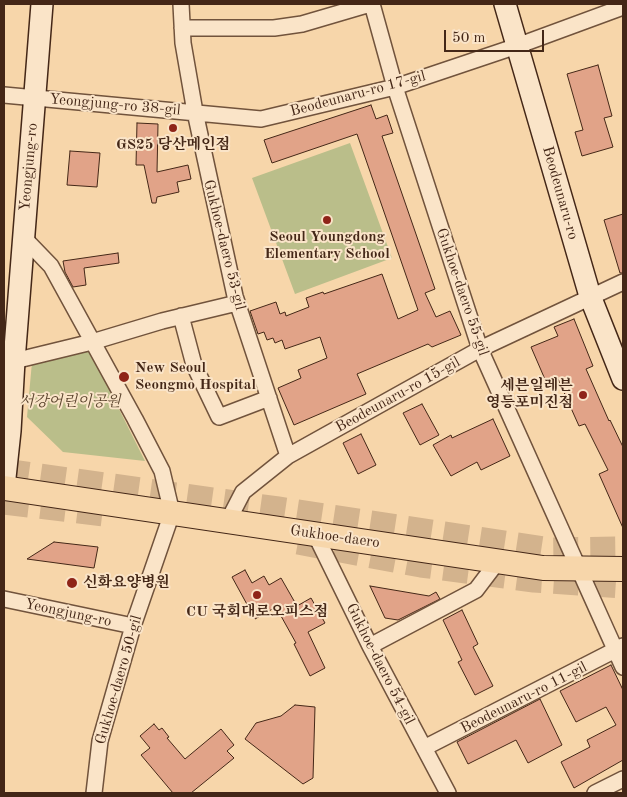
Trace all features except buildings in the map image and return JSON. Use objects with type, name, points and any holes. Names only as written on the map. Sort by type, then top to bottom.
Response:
[{"type":"main road","name":"Yeongjung-ro","points":[[4,487],[10,431],[9,360],[24,237],[42,4]]},
{"type":"main road","name":"Beodeunaru-ro","points":[[505,4],[590,296],[623,380]]},
{"type":"main road","name":"Gukhoe-daero","points":[[4,487],[543,568],[579,570],[623,569]]},
{"type":"street","name":"Gukhoe-daero 53-gil","points":[[181,4],[183,43],[203,155],[237,303],[288,456]]},
{"type":"street","points":[[182,28],[274,28],[302,24],[371,4]]},
{"type":"street","name":"Gukhoe-daero 55-gil","points":[[371,4],[395,86],[480,350],[579,570],[619,649],[623,667]]},
{"type":"street","name":"Beodeunaru-ro 17-gil","points":[[195,112],[261,119],[395,86],[517,46],[623,7]]},
{"type":"street","points":[[4,95],[34,97]]},
{"type":"street","name":"Yeongjung-ro 38-gil","points":[[34,97],[195,112]]},
{"type":"street","points":[[24,237],[51,266],[135,419],[162,471],[172,512]]},
{"type":"street","name":"Beodeunaru-ro 15-gil","points":[[228,521],[243,492],[288,456],[480,350],[590,296],[623,282]]},
{"type":"street","points":[[9,360],[92,342],[181,316],[237,303]]},
{"type":"street","points":[[181,316],[194,366],[220,417],[269,398]]},
{"type":"street","name":"Gukhoe-daero 50-gil","points":[[94,793],[100,741],[133,626],[172,512]]},
{"type":"street","name":"Gukhoe-daero 54-gil","points":[[315,534],[370,646],[448,793]]},
{"type":"street","points":[[370,646],[476,590],[498,561]]},
{"type":"street","name":"Yeongjung-ro","points":[[4,599],[133,626]]},
{"type":"street","name":"Beodeunaru-ro 11-gil","points":[[424,748],[619,649]]},
{"type":"street","points":[[595,793],[623,779]]},
{"type":"green space","points":[[350,143],[392,258],[295,294],[252,178]]},
{"type":"green space","name":"서강어린이공원","points":[[89,349],[145,461],[63,452],[27,417],[32,362]]},
{"type":"tunnel","points":[[4,471],[278,509],[550,550],[623,549]]},
{"type":"tunnel","points":[[4,502],[103,514]]},
{"type":"tunnel","points":[[298,542],[421,565],[534,580],[623,586]]},
{"type":"place","name":"GS25 당산메인점","points":[[173,128]]},
{"type":"place","name":"Seoul Youngdong Elementary School","points":[[327,220]]},
{"type":"place","name":"New Seoul Seongmo Hospital","points":[[124,377]]},
{"type":"place","name":"세븐일레븐 영등포미진점","points":[[583,395]]},
{"type":"place","name":"신화요양병원","points":[[72,583]]},
{"type":"place","name":"CU 국회대로오피스점","points":[[257,595]]}]
